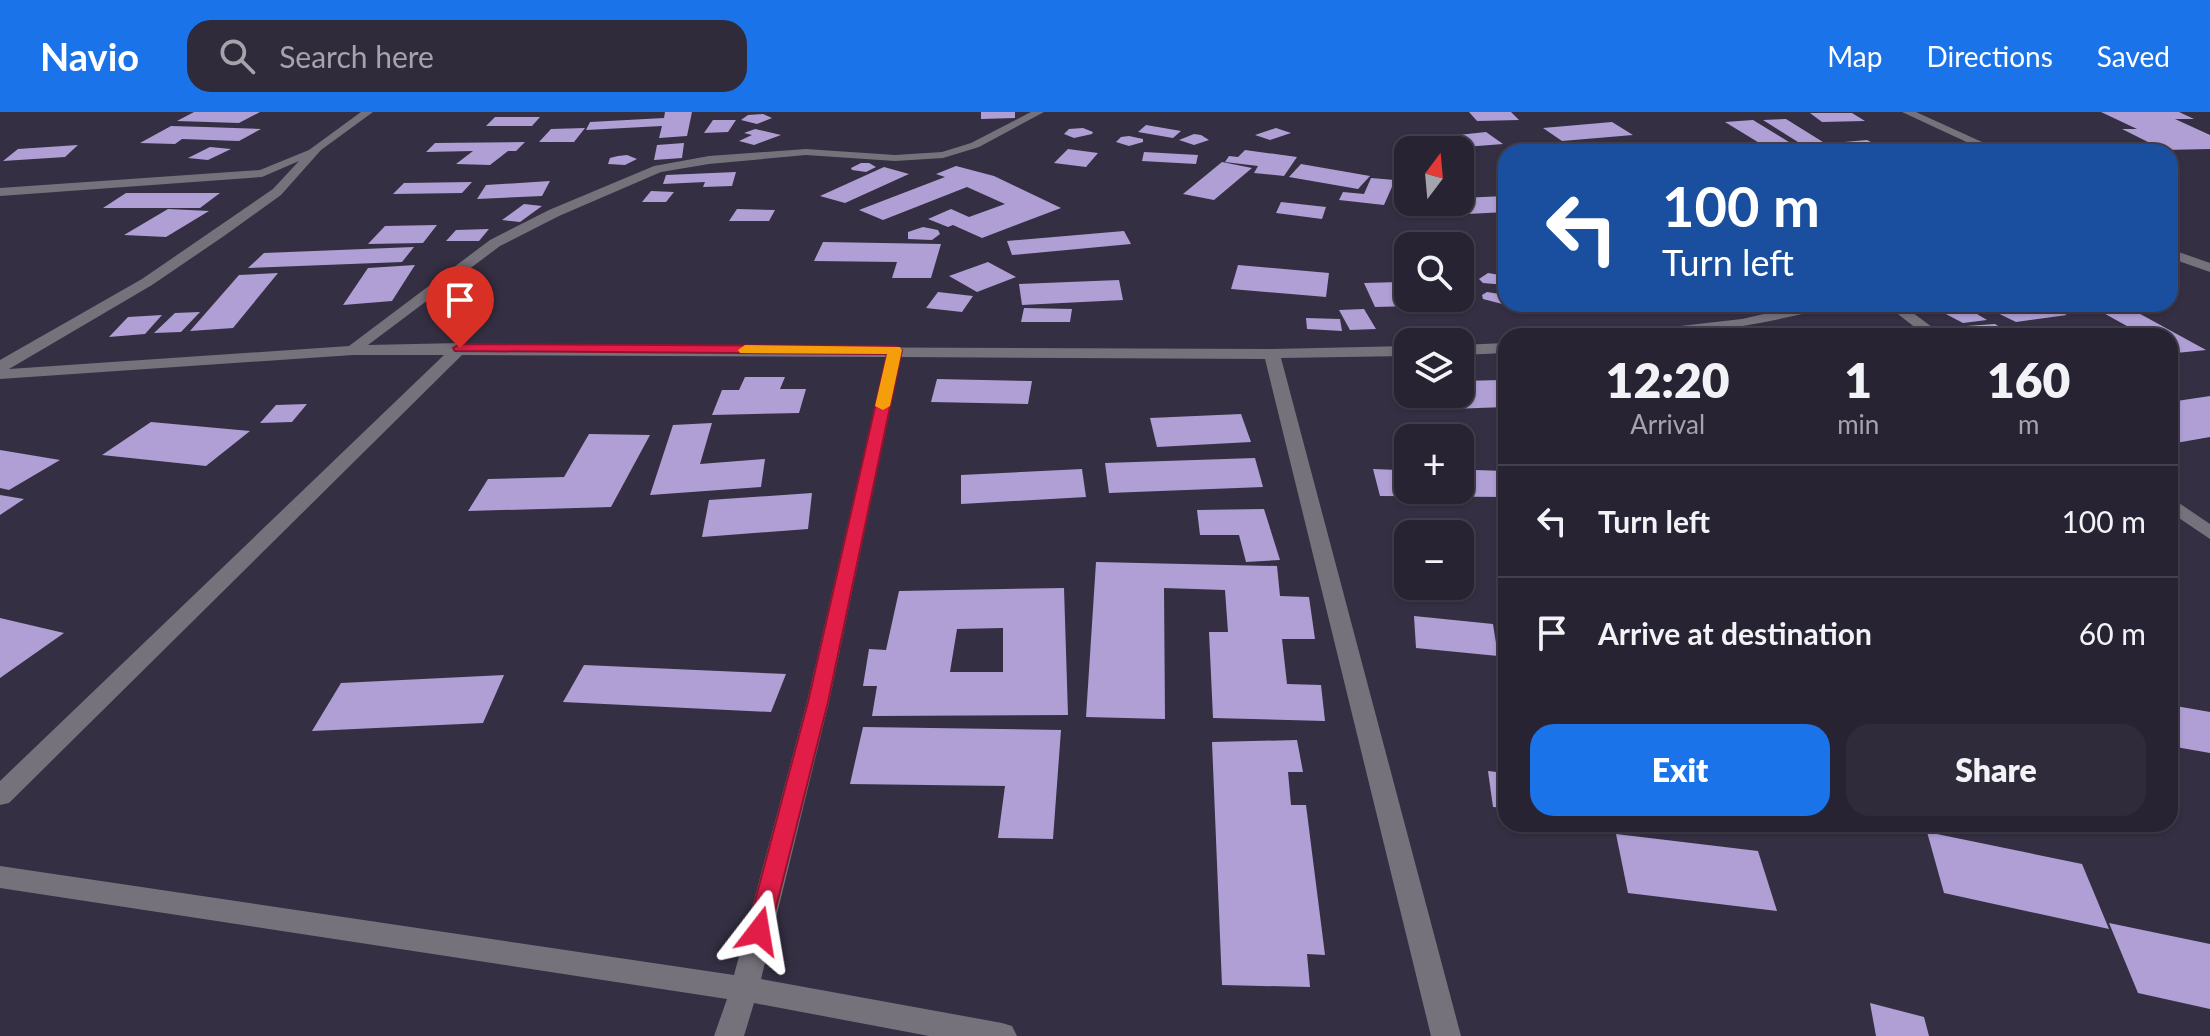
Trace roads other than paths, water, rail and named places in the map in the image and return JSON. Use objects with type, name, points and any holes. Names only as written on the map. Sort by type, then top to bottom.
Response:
[{"type":"street","points":[[0,192],[262,173],[317,148],[368,112]]},
{"type":"street","points":[[353,350],[495,243],[554,213],[658,169],[709,160],[806,152],[895,158],[943,155],[975,145],[1039,112]]},
{"type":"street","points":[[1907,112],[1980,144]]},
{"type":"street","points":[[0,367],[147,282],[277,192],[317,148]]},
{"type":"street","points":[[262,173],[277,192]]},
{"type":"street","points":[[2178,256],[2210,268]]},
{"type":"street","points":[[1701,328],[1791,312]]},
{"type":"street","points":[[1903,312],[1925,328]]},
{"type":"street","points":[[0,796],[460,348]]},
{"type":"street","points":[[0,374],[353,350],[460,348],[1272,354],[1394,351]]},
{"type":"street","points":[[1474,349],[1498,348]]},
{"type":"street","points":[[729,1036],[818,702],[895,350]]},
{"type":"street","points":[[1272,354],[1446,1036]]},
{"type":"street","points":[[2178,509],[2210,533]]},
{"type":"street","points":[[0,877],[744,989],[1002,1036]]}]
